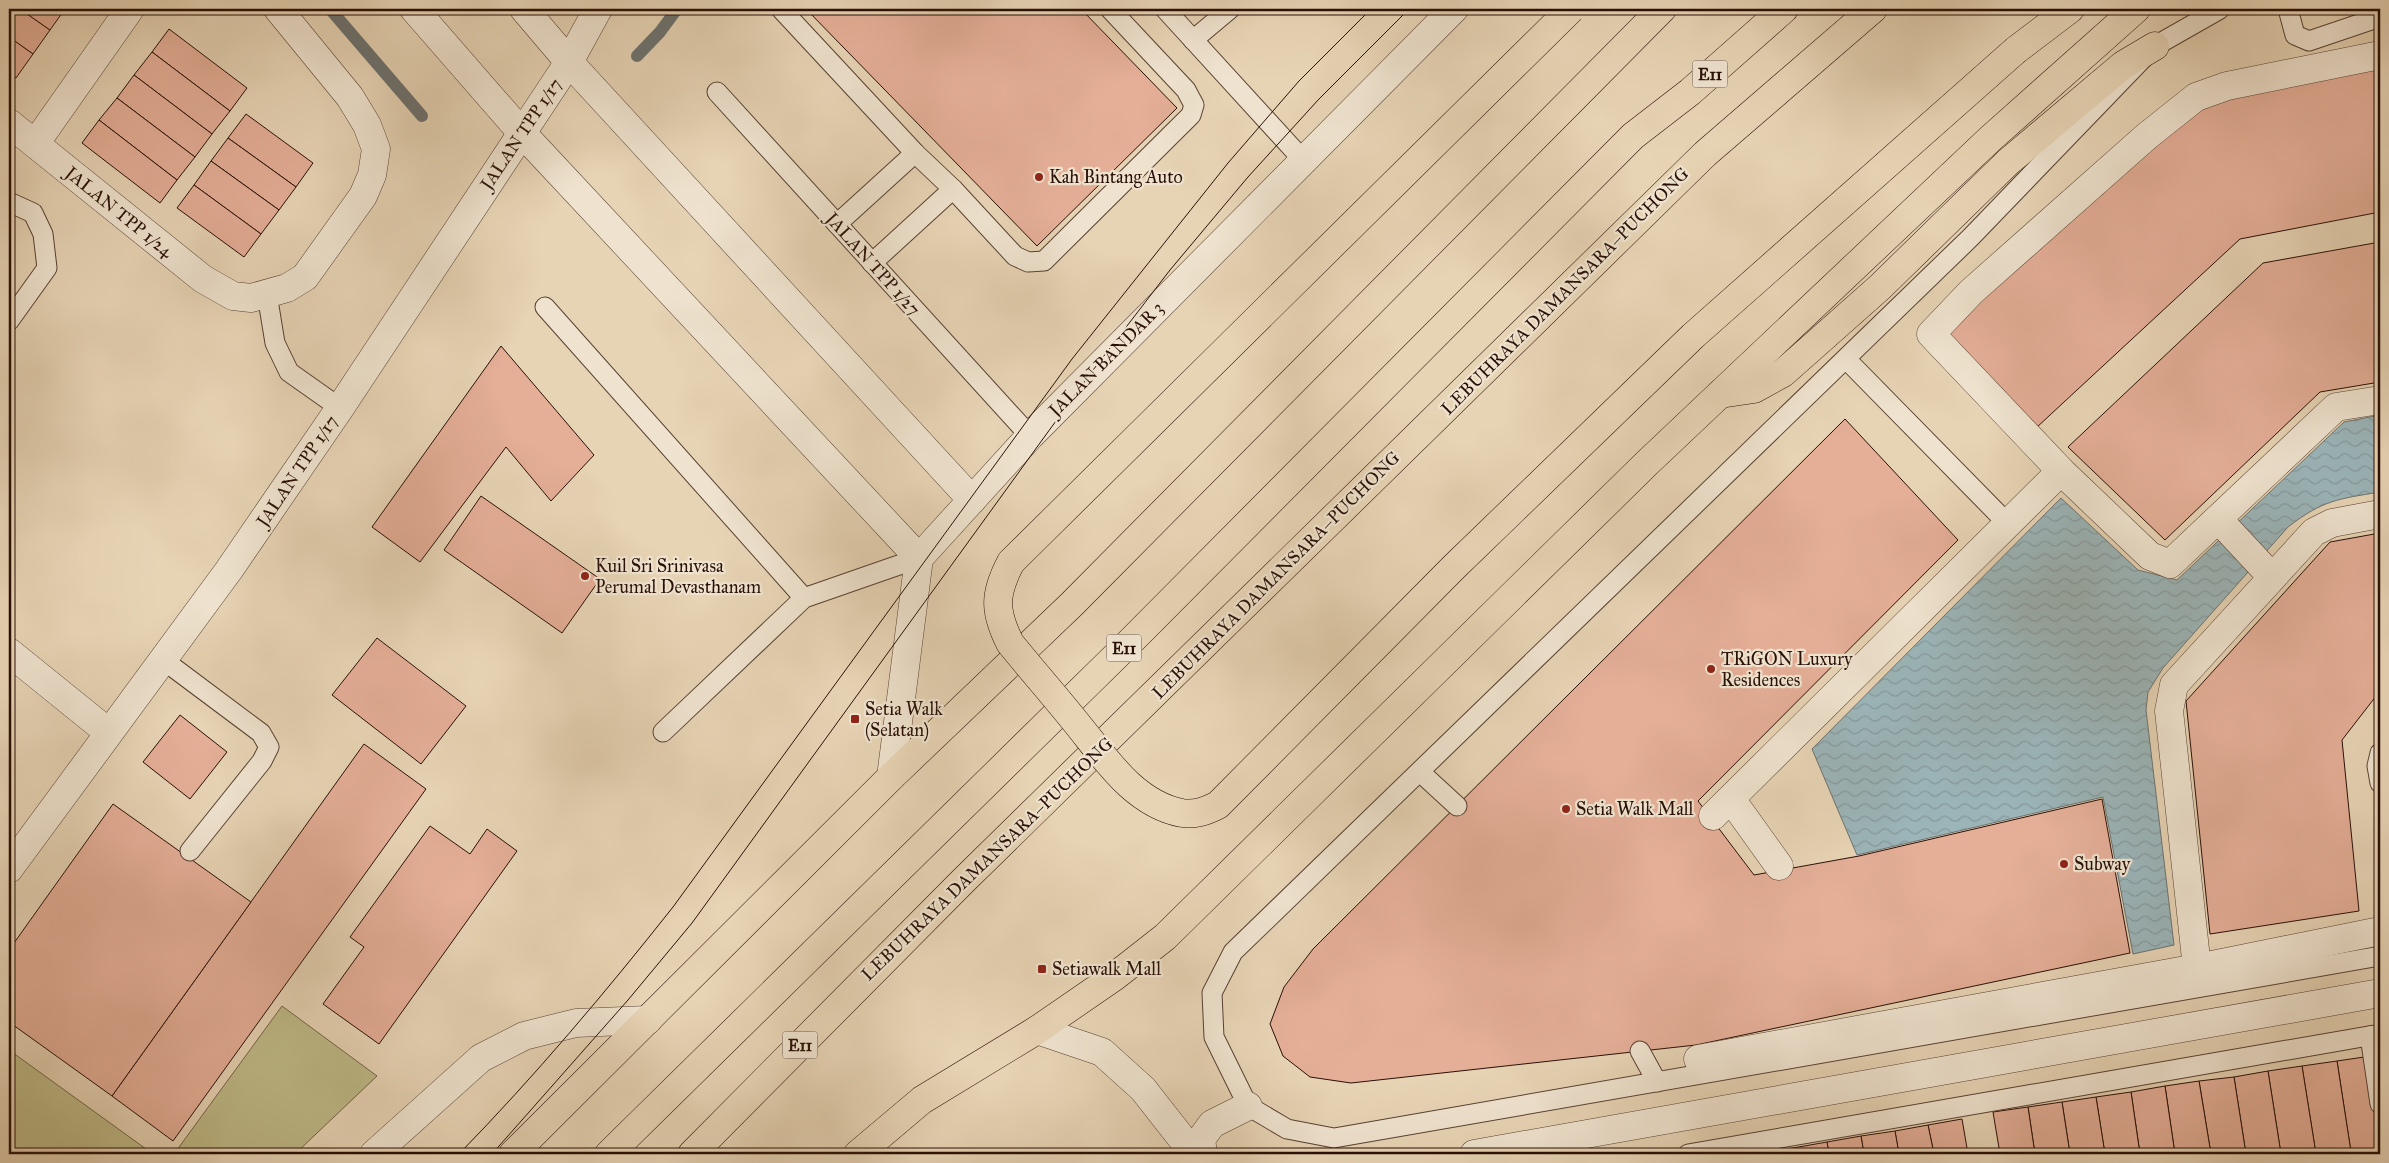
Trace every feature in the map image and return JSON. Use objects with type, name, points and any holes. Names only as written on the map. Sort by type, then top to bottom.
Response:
[{"type":"highway","points":[[1571,9],[1011,562],[1002,580],[997,601],[1000,622],[1010,643],[1121,777],[1145,797],[1165,808],[1182,813],[1200,814],[1218,805],[1454,567],[1693,336],[2016,50],[2070,9]]},
{"type":"highway","points":[[513,1154],[891,777],[1072,604],[1662,9]]},
{"type":"highway","name":"E11","points":[[609,1154],[1115,656],[1633,136],[1690,92],[1784,9]]},
{"type":"highway","name":"LEBUHRAYA DAMANSARA–PUCHONG","points":[[692,1154],[963,880],[1190,660],[1704,154],[1872,9]]},
{"type":"highway","points":[[858,1154],[922,1100],[1036,1030],[1114,977],[1166,937],[1646,464],[1991,138],[2136,9]]},
{"type":"highway","points":[[1720,394],[1754,389],[1783,373],[1880,287],[2008,162],[2123,65],[2155,46]]},
{"type":"highway","points":[[714,1154],[725,1122]]},
{"type":"street","points":[[34,144],[130,9]]},
{"type":"street","points":[[267,294],[287,288],[305,277],[363,196],[372,175],[376,149],[368,124],[350,97],[278,9]]},
{"type":"street","points":[[414,9],[522,133],[919,558],[891,777]]},
{"type":"street","points":[[524,9],[569,62],[972,500]]},
{"type":"street","name":"JALAN TPP 1/17","points":[[9,869],[229,570],[340,408],[569,62],[598,9]]},
{"type":"street","name":"JALAN BANDAR 3","points":[[919,558],[1030,436],[1454,9]]},
{"type":"street","points":[[2380,55],[2227,86],[2196,97],[2147,136],[1971,292],[1931,334],[2061,471],[2150,556],[2170,564],[2220,522],[2336,407],[2380,400]]},
{"type":"street","name":"JALAN TPP 1/24","points":[[9,123],[203,279],[234,296],[251,298],[267,294]]},
{"type":"street","points":[[1779,866],[1722,807],[2009,525],[2061,471]]},
{"type":"street","points":[[2197,968],[2169,711],[2174,685],[2270,574],[2314,532],[2332,523],[2380,514]]},
{"type":"street","points":[[2220,522],[2270,574]]},
{"type":"street","points":[[9,652],[108,732]]},
{"type":"street","points":[[1698,1059],[2197,968],[2380,932]]},
{"type":"street","points":[[1474,1154],[2380,993]]},
{"type":"street","points":[[374,1154],[481,1058],[524,1036],[576,1022],[648,1020]]},
{"type":"street","points":[[1036,1030],[1102,1052],[1143,1089],[1194,1154]]},
{"type":"street","points":[[1203,1154],[1201,1139],[1212,1124],[1248,1106]]},
{"type":"lane","points":[[781,9],[915,154],[953,190],[1015,256],[1028,262],[1044,262],[1191,114],[1194,105],[1186,90],[1110,9]]},
{"type":"lane","points":[[1165,9],[1303,160]]},
{"type":"lane","points":[[1194,40],[1230,9]]},
{"type":"lane","points":[[2220,9],[2155,46],[1971,237],[1232,952],[1212,994],[1214,1037],[1248,1106],[1287,1128],[1334,1138],[2380,956]]},
{"type":"lane","points":[[2288,9],[2295,35],[2309,41],[2380,17]]},
{"type":"lane","name":"JALAN TPP 1/27","points":[[717,92],[1030,436]]},
{"type":"lane","points":[[837,224],[915,154]]},
{"type":"lane","points":[[872,263],[953,190]]},
{"type":"lane","points":[[9,202],[33,213],[43,234],[47,268],[9,321]]},
{"type":"lane","points":[[267,294],[276,343],[290,372],[340,408]]},
{"type":"lane","points":[[545,307],[804,598]]},
{"type":"lane","points":[[1846,358],[2009,525]]},
{"type":"lane","points":[[663,732],[804,598],[919,558]]},
{"type":"lane","points":[[162,659],[261,733],[269,747],[262,761],[190,851]]},
{"type":"lane","points":[[2380,753],[2377,766],[2380,784]]},
{"type":"lane","points":[[1420,772],[1457,806]]},
{"type":"lane","points":[[1688,1154],[2375,1035],[2380,1104]]},
{"type":"lane","points":[[1640,1051],[1657,1082]]},
{"type":"shaded area","points":[[282,1006],[377,1076],[295,1154],[174,1154]]},
{"type":"shaded area","points":[[9,1050],[153,1154],[9,1154]]},
{"type":"water","points":[[2380,415],[2380,492],[2331,502],[2311,511],[2288,527],[2163,668],[2148,692],[2146,710],[2174,945],[2133,954],[2103,797],[1857,855],[1812,749],[2061,498],[2138,570],[2177,580],[2344,422]]},
{"type":"building","points":[[9,9],[20,9],[50,30],[33,54],[9,37]]},
{"type":"building","points":[[20,9],[65,9],[50,30]]},
{"type":"building","name":"Kah Bintang Auto","points":[[806,9],[1081,9],[1177,108],[1037,246]]},
{"type":"building","points":[[169,29],[247,88],[230,111],[152,52]]},
{"type":"building","points":[[9,37],[33,54],[16,78],[9,73]]},
{"type":"building","points":[[152,52],[230,111],[212,134],[134,75]]},
{"type":"building","points":[[2380,65],[2380,212],[2240,239],[2036,428],[1943,329],[2190,105]]},
{"type":"building","points":[[134,75],[212,134],[195,157],[117,98]]},
{"type":"building","points":[[117,98],[195,157],[177,180],[99,120]]},
{"type":"building","points":[[246,114],[313,163],[296,187],[228,138]]},
{"type":"building","points":[[99,120],[177,180],[160,203],[82,143]]},
{"type":"building","points":[[228,138],[296,187],[279,210],[211,161]]},
{"type":"building","points":[[211,161],[279,210],[261,234],[194,185]]},
{"type":"building","points":[[194,185],[261,234],[244,257],[177,208]]},
{"type":"building","points":[[2380,242],[2380,382],[2320,392],[2165,540],[2068,447],[2263,263]]},
{"type":"building","points":[[501,346],[594,455],[551,501],[506,447],[420,562],[372,527]]},
{"type":"building","name":"TRiGON Luxury Residences","points":[[1845,419],[1958,540],[1698,801],[1754,875],[1859,856],[2102,799],[2130,953],[1696,1045],[1351,1083],[1310,1077],[1283,1056],[1270,1024],[1284,987],[1313,949]]},
{"type":"building","points":[[481,496],[600,579],[562,633],[444,550]]},
{"type":"building","points":[[2380,533],[2380,691],[2342,740],[2359,911],[2210,934],[2186,701],[2330,542]]},
{"type":"building","points":[[377,638],[466,706],[421,764],[332,695]]},
{"type":"building","points":[[180,715],[227,752],[190,799],[143,762]]},
{"type":"building","points":[[364,744],[426,789],[173,1141],[112,1096]]},
{"type":"building","points":[[113,804],[251,902],[112,1096],[9,1022],[9,950]]},
{"type":"building","points":[[430,826],[470,854],[487,829],[517,851],[379,1044],[323,1004],[364,947],[350,937]]},
{"type":"building","points":[[2371,1056],[2380,1115],[2380,1148],[2351,1152],[2337,1061]]},
{"type":"building","points":[[2337,1061],[2351,1152],[2316,1154],[2302,1066]]},
{"type":"building","points":[[2302,1066],[2316,1154],[2281,1154],[2268,1071]]},
{"type":"building","points":[[2268,1071],[2281,1154],[2246,1154],[2234,1077]]},
{"type":"building","points":[[2234,1077],[2246,1154],[2211,1154],[2199,1081]]},
{"type":"building","points":[[2199,1081],[2211,1154],[2175,1154],[2165,1086]]},
{"type":"building","points":[[2165,1086],[2175,1154],[2140,1154],[2131,1092]]},
{"type":"building","points":[[2131,1092],[2140,1154],[2105,1154],[2096,1097]]},
{"type":"building","points":[[2096,1097],[2105,1154],[2070,1154],[2062,1102]]},
{"type":"building","points":[[2062,1102],[2070,1154],[2035,1154],[2028,1107]]},
{"type":"building","points":[[2028,1107],[2035,1154],[2000,1154],[1993,1112]]},
{"type":"building","points":[[1962,1119],[1968,1154],[1934,1154],[1928,1125]]},
{"type":"building","points":[[1928,1125],[1934,1154],[1899,1154],[1895,1131]]},
{"type":"building","points":[[1895,1131],[1899,1154],[1864,1154],[1861,1136]]},
{"type":"building","points":[[1861,1136],[1864,1154],[1829,1154],[1827,1142]]},
{"type":"building","points":[[1827,1142],[1829,1154],[1794,1154],[1793,1148]]},
{"type":"building","points":[[1793,1148],[1794,1154],[1760,1154],[1760,1153]]},
{"type":"waterway","points":[[330,9],[422,116]]},
{"type":"waterway","points":[[637,56],[660,32],[677,9]]},
{"type":"tram line","points":[[459,1154],[569,1034],[673,907],[1072,359],[1228,163],[1299,81],[1371,9]]},
{"type":"tram line","points":[[492,1154],[628,1000],[692,923],[1090,374],[1170,270],[1248,177],[1319,99],[1409,9]]},
{"type":"place","name":"Kah Bintang Auto","points":[[1039,177]]},
{"type":"place","name":"Kuil Sri Srinivasa Perumal Devasthanam","points":[[585,576]]},
{"type":"place","name":"TRiGON Luxury Residences","points":[[1711,669]]},
{"type":"place","name":"Setia Walk (Selatan)","points":[[855,719]]},
{"type":"place","name":"Setia Walk Mall","points":[[1566,809]]},
{"type":"place","name":"Subway","points":[[2064,864]]},
{"type":"place","name":"Setiawalk Mall","points":[[1042,969]]}]
